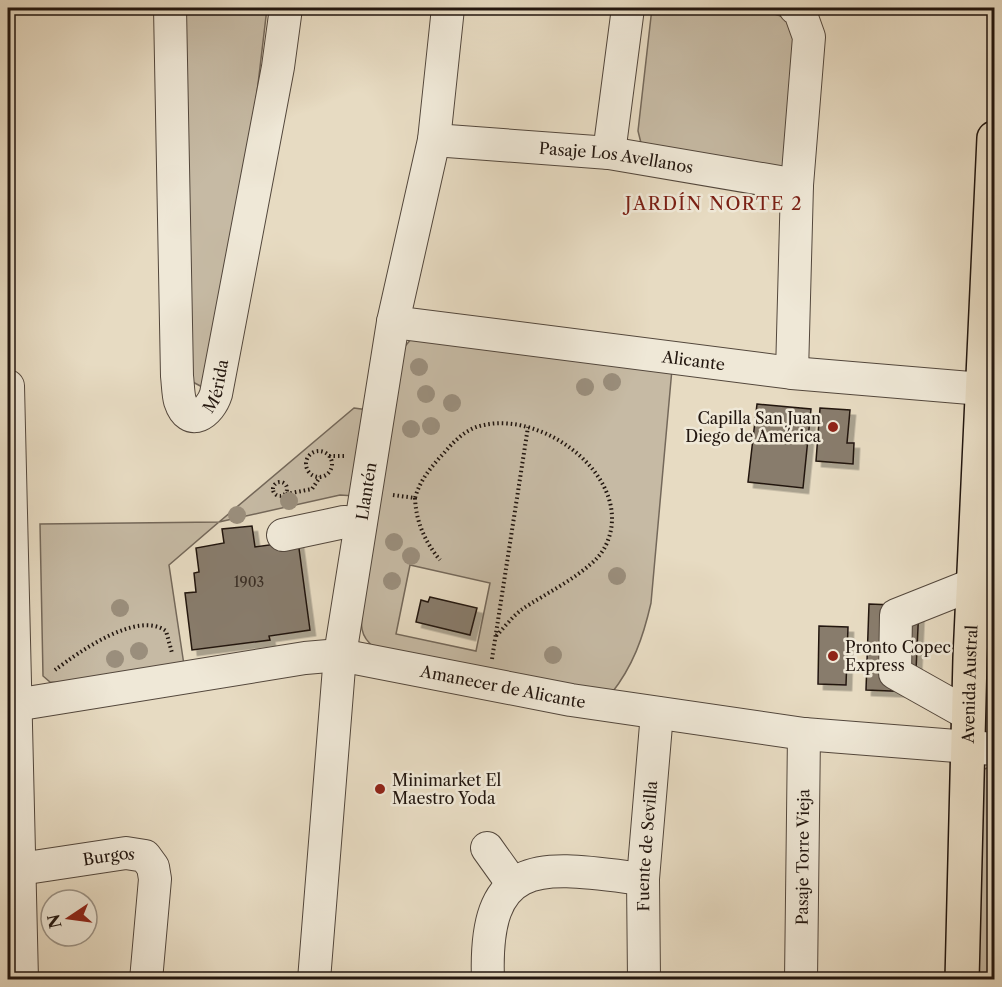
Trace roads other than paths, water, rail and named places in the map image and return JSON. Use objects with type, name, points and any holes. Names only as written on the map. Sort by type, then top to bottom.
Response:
[{"type":"main road","name":"Avenida Austral","points":[[962,980],[981,748],[968,714],[974,584],[989,389],[994,138]]},
{"type":"street","name":"Mérida","points":[[170,8],[177,376],[180,401],[186,412],[193,416],[208,411],[216,394],[278,67],[286,8]]},
{"type":"street","name":"Llantén","points":[[314,980],[340,655],[393,322],[434,140],[448,8]]},
{"type":"street","points":[[609,153],[628,8]]},
{"type":"street","points":[[792,373],[797,185],[809,37],[805,21],[795,8]]},
{"type":"street","name":"Pasaje Los Avellanos","points":[[434,140],[609,153],[797,185]]},
{"type":"street","name":"Alicante","points":[[393,322],[792,373],[989,389]]},
{"type":"street","points":[[8,386],[22,980]]},
{"type":"street","points":[[283,535],[344,522],[360,523]]},
{"type":"street","points":[[968,714],[895,673],[896,615],[974,584]]},
{"type":"street","name":"Amanecer de Alicante","points":[[15,705],[305,658],[340,655],[657,713],[804,734],[981,748]]},
{"type":"street","name":"Fuente de Sevilla","points":[[644,980],[643,879],[657,713]]},
{"type":"street","name":"Pasaje Torre Vieja","points":[[801,980],[804,734]]},
{"type":"street","points":[[487,848],[512,883]]},
{"type":"street","name":"Burgos","points":[[20,869],[126,853],[145,856],[153,867],[155,879],[146,980]]},
{"type":"street","points":[[488,980],[490,925],[500,898],[512,883],[531,874],[560,870],[643,879]]},
{"type":"place","name":"Capilla San Juan Diego de América","points":[[833,427]]},
{"type":"place","name":"Pronto Copec Express","points":[[833,656]]},
{"type":"place","name":"Minimarket El Maestro Yoda","points":[[380,789]]},
{"type":"district","name":"JARDÍN NORTE 2","points":[[714,204]]}]
